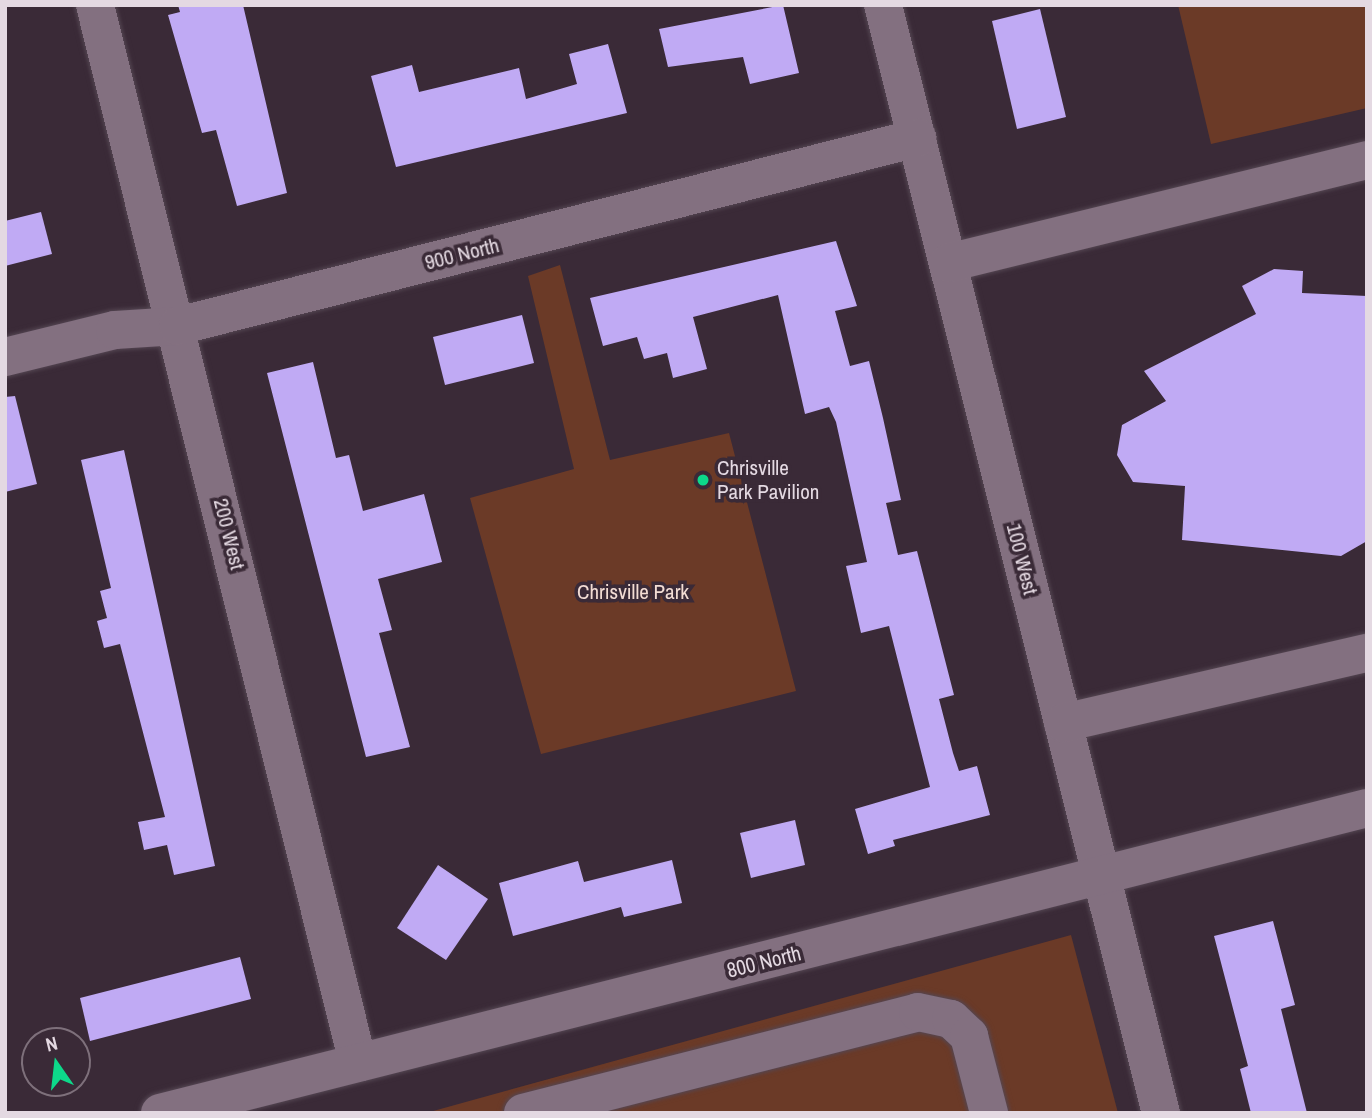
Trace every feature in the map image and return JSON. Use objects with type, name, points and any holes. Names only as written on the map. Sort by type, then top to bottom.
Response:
[{"type":"street","name":"200 West","points":[[95,5],[178,326],[358,1063]]},
{"type":"street","name":"100 West","points":[[883,5],[1161,1113]]},
{"type":"street","name":"900 North","points":[[5,357],[116,330],[178,326],[917,138]]},
{"type":"street","points":[[948,263],[1367,160]]},
{"type":"street","points":[[1063,723],[1367,653]]},
{"type":"street","name":"800 North","points":[[160,1113],[1101,878],[1367,808]]},
{"type":"street","points":[[523,1113],[918,1012],[951,1018],[969,1036],[989,1113]]},
{"type":"green space","points":[[1178,5],[1367,5],[1367,108],[1211,144]]},
{"type":"green space","name":"Chrisville Park","points":[[560,265],[610,460],[729,433],[796,691],[541,754],[470,498],[574,469],[528,276]]},
{"type":"green space","points":[[1071,935],[1118,1113],[426,1113]]},
{"type":"building","points":[[178,5],[243,5],[287,193],[237,206],[216,130],[202,133],[168,15],[180,12]]},
{"type":"building","points":[[783,5],[799,73],[750,84],[743,57],[668,67],[659,29]]},
{"type":"building","points":[[1040,9],[1066,117],[1017,129],[992,21]]},
{"type":"building","points":[[608,44],[627,113],[396,167],[371,76],[412,65],[419,92],[519,68],[526,99],[577,84],[569,54]]},
{"type":"building","points":[[41,212],[52,254],[5,266],[5,221]]},
{"type":"building","points":[[836,241],[857,306],[835,311],[850,366],[869,361],[901,500],[886,503],[898,555],[917,551],[954,695],[939,699],[953,753],[959,771],[977,766],[990,815],[893,840],[895,846],[868,854],[855,809],[930,787],[889,626],[861,633],[846,566],[867,562],[836,422],[829,407],[805,414],[778,295],[693,317],[707,369],[673,378],[667,353],[644,359],[637,337],[603,346],[590,298]]},
{"type":"building","points":[[1274,269],[1303,271],[1302,293],[1367,296],[1367,541],[1341,556],[1182,540],[1185,486],[1133,482],[1117,455],[1122,425],[1166,401],[1144,371],[1256,314],[1242,286]]},
{"type":"building","points":[[522,315],[534,363],[445,385],[433,337]]},
{"type":"building","points":[[313,362],[336,458],[349,455],[363,511],[424,494],[442,562],[378,579],[392,630],[379,633],[410,747],[366,757],[267,373]]},
{"type":"building","points":[[15,396],[37,484],[5,492],[5,397]]},
{"type":"building","points":[[124,450],[215,866],[174,875],[167,845],[144,850],[138,822],[165,817],[120,644],[104,648],[97,621],[107,618],[100,591],[111,588],[81,460]]},
{"type":"building","points":[[795,820],[805,865],[751,878],[740,833]]},
{"type":"building","points":[[672,860],[682,903],[624,917],[621,907],[513,936],[499,883],[578,861],[584,882]]},
{"type":"building","points":[[438,865],[488,899],[446,960],[397,928]]},
{"type":"building","points":[[1273,921],[1295,1005],[1281,1009],[1307,1113],[1251,1113],[1240,1069],[1248,1066],[1214,936]]},
{"type":"building","points":[[240,957],[251,999],[91,1041],[91,1027],[87,1027],[80,998]]},
{"type":"place","name":"Chrisville Park Pavilion","points":[[703,480]]}]
